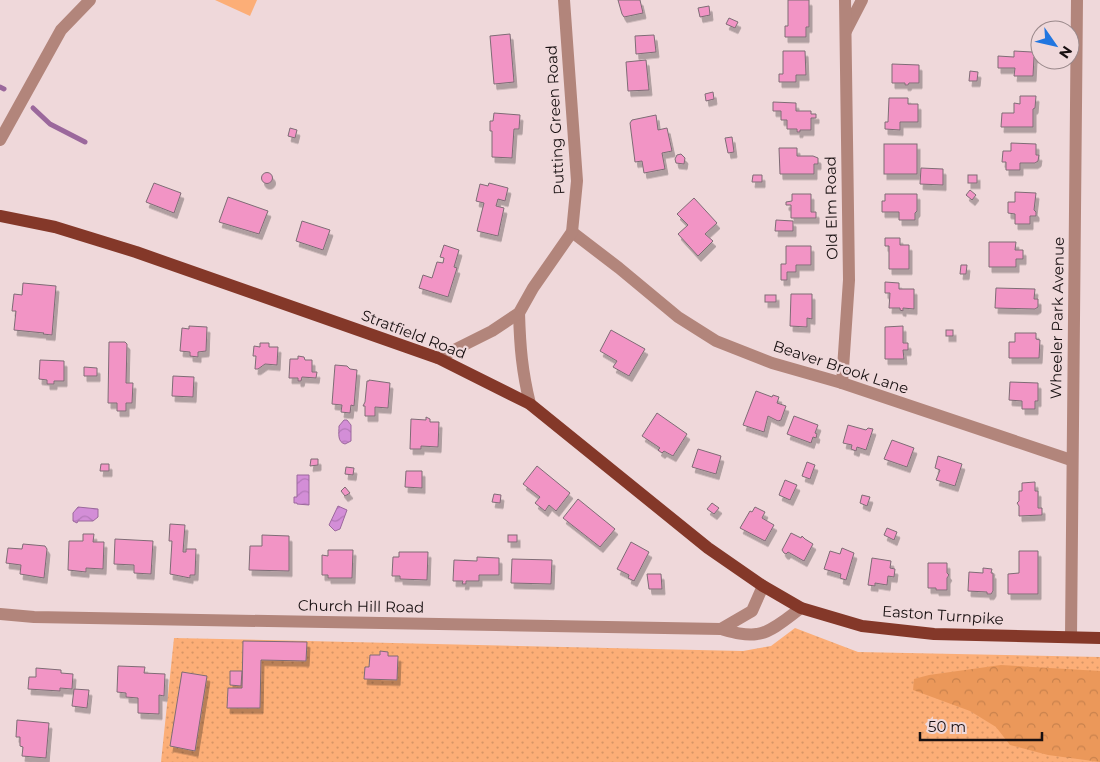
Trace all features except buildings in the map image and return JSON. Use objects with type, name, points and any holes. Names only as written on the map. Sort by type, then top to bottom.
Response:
[{"type":"main road","name":"Stratfield Road","points":[[0,216],[55,227],[136,252],[438,358],[530,404],[708,548],[763,586]]},
{"type":"main road","name":"Easton Turnpike","points":[[763,586],[801,608],[862,626],[934,634],[1100,638]]},
{"type":"street","points":[[0,140],[61,30],[90,0]]},
{"type":"street","name":"Putting Green Road","points":[[438,358],[492,331],[519,313],[533,288],[572,232],[577,181],[564,0]]},
{"type":"street","name":"Old Elm Road","points":[[842,383],[849,280],[845,0]]},
{"type":"street","name":"Old Elm Road","points":[[845,32],[862,0]]},
{"type":"street","name":"Wheeler Park Avenue","points":[[1071,637],[1077,0]]},
{"type":"street","name":"Beaver Brook Lane","points":[[572,232],[678,317],[716,341],[772,363],[842,383],[1072,460]]},
{"type":"street","points":[[519,313],[523,373],[530,404]]},
{"type":"street","points":[[721,629],[752,611],[763,586]]},
{"type":"street","name":"Church Hill Road","points":[[0,614],[34,617],[721,629],[741,634],[758,635],[782,623],[801,608]]},
{"type":"shaded area","points":[[215,0],[257,0],[250,16]]},
{"type":"shaded area","points":[[795,628],[858,652],[1100,657],[1100,762],[161,762],[174,638],[743,651],[771,646]]},
{"type":"green space","points":[[1001,665],[1100,671],[1100,762],[1048,755],[1010,745],[996,727],[970,711],[913,690],[914,679],[929,675]]},
{"type":"water","points":[[344,420],[347,420],[351,425],[351,441],[345,444],[342,443],[339,434],[339,426]]},
{"type":"water","points":[[297,475],[309,475],[309,505],[294,503],[294,497],[297,497]]},
{"type":"water","points":[[338,506],[347,510],[340,529],[335,531],[329,525]]},
{"type":"water","points":[[78,507],[98,509],[98,517],[93,521],[78,521],[77,523],[73,521],[73,513]]},
{"type":"waterway","points":[[0,87],[4,89]]},
{"type":"waterway","points":[[33,108],[50,124],[85,142]]}]
